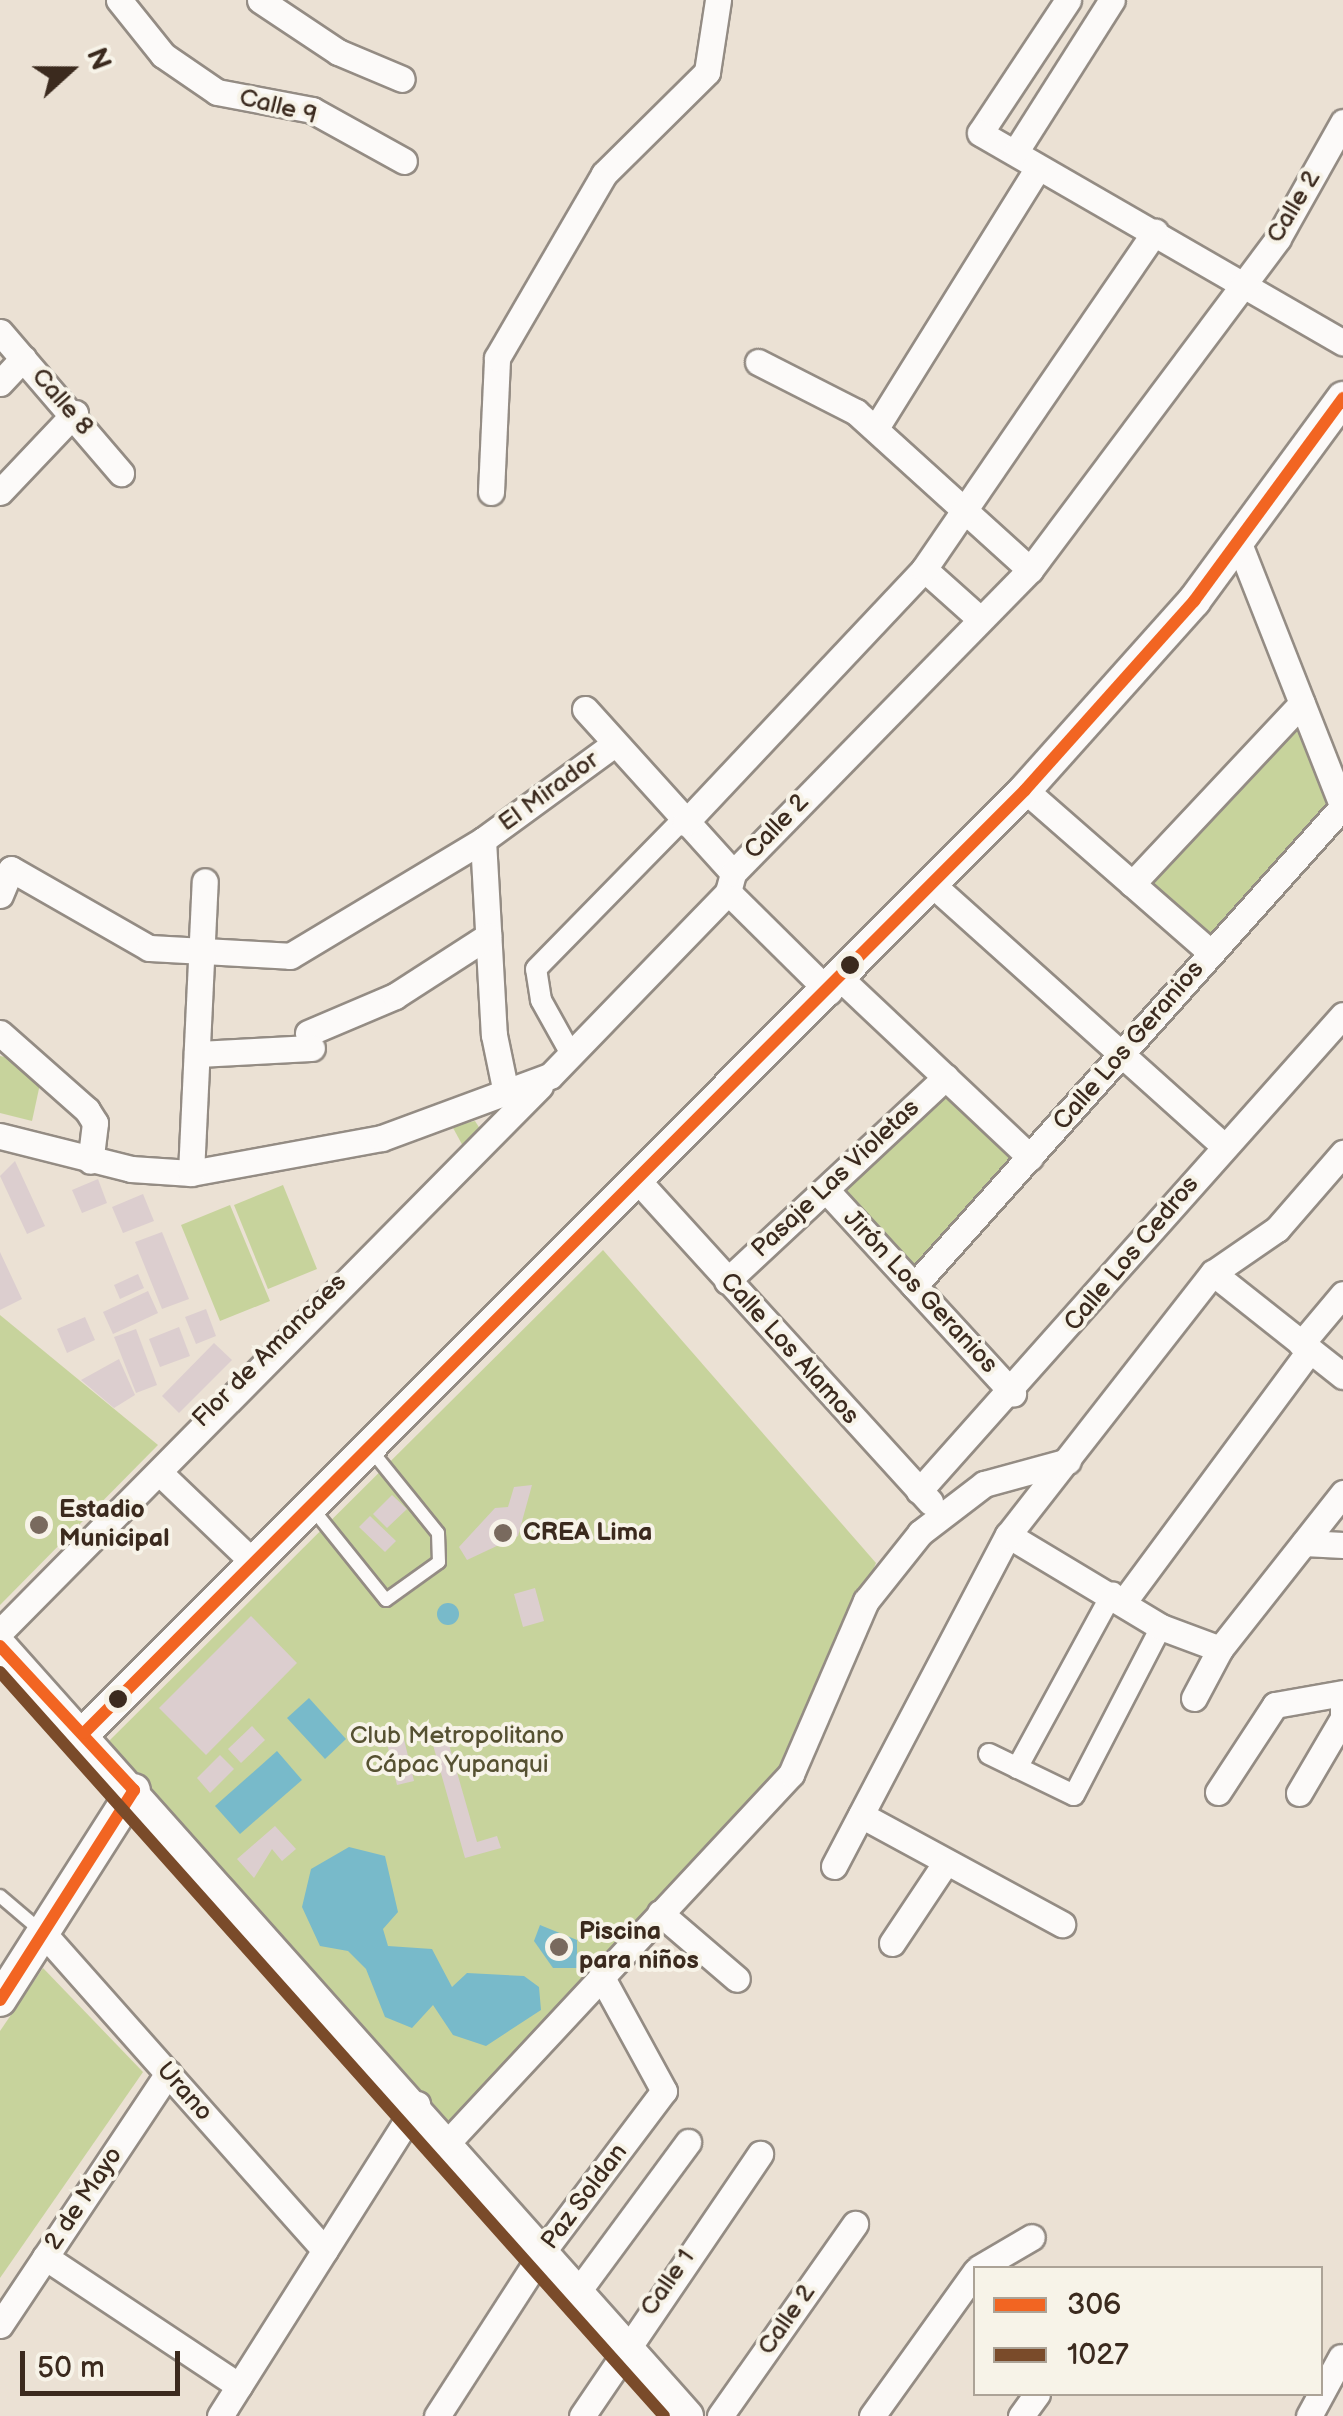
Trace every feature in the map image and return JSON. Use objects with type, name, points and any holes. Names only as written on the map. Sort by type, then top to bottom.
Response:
[{"type":"street","name":"Calle 9","points":[[119,0],[163,55],[218,92],[312,110],[404,161]]},
{"type":"street","points":[[260,0],[338,52],[402,79]]},
{"type":"street","points":[[490,492],[491,379],[512,326],[564,256],[604,174],[707,72],[718,0]]},
{"type":"street","points":[[1068,0],[980,133],[1155,232],[1238,287],[1343,342]]},
{"type":"street","points":[[1016,151],[1112,0]]},
{"type":"street","name":"Calle 2","points":[[0,1136],[90,1162],[191,1173],[348,1147],[550,1076],[1030,570],[1278,238],[1343,122]]},
{"type":"street","points":[[876,428],[1038,168]]},
{"type":"street","points":[[571,1054],[541,1000],[536,969],[683,822],[924,568],[965,514],[1155,232]]},
{"type":"street","name":"Calle 8","points":[[0,332],[75,414],[121,473]]},
{"type":"street","points":[[0,383],[23,358]]},
{"type":"street","points":[[758,362],[876,428],[1030,570]]},
{"type":"street","points":[[0,492],[75,414]]},
{"type":"street","points":[[84,1733],[640,1184],[1026,790],[1340,415]]},
{"type":"street","points":[[1238,541],[1343,807]]},
{"type":"street","points":[[924,568],[980,619]]},
{"type":"street","points":[[1132,884],[1302,703]]},
{"type":"street","points":[[584,709],[731,882],[835,985],[946,1077],[1030,1158]]},
{"type":"street","name":"El Mirador","points":[[0,895],[11,868],[149,948],[290,956],[317,946],[370,902],[484,840],[614,744]]},
{"type":"street","points":[[1026,790],[1211,953]]},
{"type":"street","name":"Calle Los Geranios","points":[[914,1286],[1343,807]]},
{"type":"street","points":[[484,840],[488,936],[506,1093]]},
{"type":"street","points":[[191,1173],[206,954],[205,881]]},
{"type":"street","points":[[934,886],[1224,1146]]},
{"type":"street","points":[[197,1054],[310,1040],[395,996],[488,936]]},
{"type":"street","name":"Calle Los Cedros","points":[[919,1491],[1013,1393],[1224,1146],[1343,1015]]},
{"type":"street","points":[[0,1032],[87,1110],[96,1123],[90,1162]]},
{"type":"street","name":"Flor de Amancaes","points":[[0,1632],[163,1476],[176,1444],[550,1076]]},
{"type":"street","name":"Pasaje Las Violetas","points":[[727,1281],[946,1077]]},
{"type":"street","points":[[834,1866],[1008,1535],[1212,1273],[1277,1229],[1343,1153]]},
{"type":"street","name":"Calle Los Alamos","points":[[640,1184],[940,1513]]},
{"type":"street","name":"Jirón Los Geranios","points":[[827,1191],[1013,1393]]},
{"type":"street","points":[[1212,1273],[1343,1376]]},
{"type":"street","points":[[1017,1768],[1119,1596],[1343,1294]]},
{"type":"street","points":[[449,2141],[806,1754],[866,1601],[940,1513],[984,1484],[1068,1461]]},
{"type":"street","points":[[163,1476],[255,1564]]},
{"type":"street","points":[[984,1484],[1012,1491],[1026,1511]]},
{"type":"street","points":[[1194,1698],[1220,1649],[1343,1493]]},
{"type":"street","points":[[1008,1535],[1119,1596],[1162,1626],[1220,1649]]},
{"type":"street","points":[[1304,1543],[1343,1545]]},
{"type":"street","points":[[989,1754],[1074,1794],[1162,1626]]},
{"type":"street","points":[[0,1646],[84,1733],[417,2104],[687,2416]]},
{"type":"street","points":[[1218,1792],[1268,1711],[1343,1695],[1343,1718],[1299,1793]]},
{"type":"street","points":[[1314,1702],[1343,1718]]},
{"type":"street","points":[[0,2000],[134,1790]]},
{"type":"street","points":[[860,1815],[1062,1924]]},
{"type":"street","points":[[892,1943],[946,1862]]},
{"type":"street","points":[[660,1912],[737,1979]]},
{"type":"street","name":"Urano","points":[[44,1934],[325,2250]]},
{"type":"street","name":"Paz Soldan","points":[[437,2416],[544,2250],[664,2091],[601,1976]]},
{"type":"street","name":"2 de Mayo","points":[[0,2325],[168,2073]]},
{"type":"street","points":[[220,2416],[417,2104]]},
{"type":"street","points":[[579,2290],[688,2142]]},
{"type":"street","name":"Calle 1","points":[[582,2416],[625,2344],[760,2154]]},
{"type":"street","name":"Calle 2","points":[[720,2416],[855,2224]]},
{"type":"street","points":[[984,2266],[1032,2237]]},
{"type":"street","points":[[45,2257],[239,2386]]},
{"type":"street","points":[[872,2416],[973,2276]]},
{"type":"street","points":[[1323,2390],[1341,2357]]},
{"type":"lane","points":[[312,1508],[386,1600],[438,1562],[438,1533],[371,1450]]},
{"type":"lane","points":[[0,1896],[44,1934]]},
{"type":"green space","points":[[1298,723],[1332,804],[1213,940],[1144,881]]},
{"type":"green space","points":[[0,1056],[25,1061],[40,1084],[32,1121],[0,1113]]},
{"type":"green space","points":[[948,1092],[1017,1158],[915,1269],[842,1191]]},
{"type":"green space","points":[[475,1121],[482,1132],[464,1148],[452,1126]]},
{"type":"green space","points":[[283,1185],[317,1269],[268,1289],[234,1205]]},
{"type":"green space","points":[[230,1205],[270,1301],[220,1321],[181,1225]]},
{"type":"green space","name":"Club Metropolitano Cápac Yupanqui","points":[[603,1250],[876,1563],[795,1752],[453,2126],[109,1741]]},
{"type":"green space","name":"Estadio Municipal","points":[[0,1315],[158,1445],[0,1605]]},
{"type":"green space","points":[[43,1968],[143,2072],[0,2278],[0,2031]]},
{"type":"water","points":[[444,1603],[452,1603],[459,1614],[452,1625],[444,1625],[437,1618],[437,1610]]},
{"type":"water","points":[[309,1698],[346,1739],[325,1759],[287,1718]]},
{"type":"water","points":[[277,1751],[302,1780],[240,1834],[215,1806]]},
{"type":"water","points":[[349,1847],[385,1856],[398,1912],[383,1929],[388,1946],[432,1949],[452,1987],[467,1973],[524,1976],[539,1987],[541,2010],[486,2046],[453,2035],[433,2005],[412,2028],[385,2017],[366,1969],[348,1951],[320,1946],[302,1907],[311,1869]]},
{"type":"water","name":"Piscina para niños","points":[[540,1925],[577,1940],[577,1968],[553,1968],[534,1941]]},
{"type":"building","points":[[15,1161],[45,1226],[27,1234],[0,1176]]},
{"type":"building","points":[[98,1179],[107,1203],[82,1213],[72,1190]]},
{"type":"building","points":[[143,1194],[154,1221],[123,1233],[112,1207]]},
{"type":"building","points":[[162,1232],[189,1299],[162,1309],[135,1242]]},
{"type":"building","points":[[0,1252],[22,1299],[0,1310]]},
{"type":"building","points":[[138,1274],[144,1288],[120,1299],[114,1285]]},
{"type":"building","points":[[148,1291],[158,1313],[113,1334],[103,1312]]},
{"type":"building","points":[[206,1309],[216,1336],[196,1344],[185,1317]]},
{"type":"building","points":[[85,1317],[95,1340],[67,1353],[57,1329]]},
{"type":"building","points":[[179,1327],[190,1356],[160,1367],[149,1339]]},
{"type":"building","points":[[136,1329],[157,1385],[136,1393],[114,1337]]},
{"type":"building","points":[[214,1343],[232,1360],[179,1413],[162,1396]]},
{"type":"building","points":[[119,1359],[135,1395],[114,1408],[81,1380]]},
{"type":"building","points":[[532,1485],[518,1536],[467,1560],[459,1547],[495,1508],[508,1507],[514,1487]]},
{"type":"building","points":[[392,1495],[407,1509],[387,1528],[373,1514]]},
{"type":"building","points":[[370,1516],[396,1541],[385,1552],[359,1527]]},
{"type":"building","points":[[535,1588],[544,1621],[523,1627],[514,1594]]},
{"type":"building","points":[[251,1616],[297,1663],[206,1755],[159,1708]]},
{"type":"building","points":[[252,1726],[265,1740],[241,1763],[228,1749]]},
{"type":"building","points":[[402,1731],[414,1781],[397,1785],[385,1735]]},
{"type":"building","points":[[448,1741],[477,1842],[497,1836],[501,1848],[465,1858],[433,1745]]},
{"type":"building","points":[[220,1755],[234,1769],[210,1793],[197,1778]]},
{"type":"building","points":[[275,1826],[296,1849],[282,1861],[272,1849],[254,1878],[237,1859]]},
{"type":"transit line","name":"306","points":[[84,1733],[1025,790],[1194,601],[1343,398]]},
{"type":"transit line","name":"306","points":[[0,1646],[134,1790],[0,2000]]},
{"type":"transit line","name":"1027","points":[[0,1672],[664,2416]]},
{"type":"place","name":"Estadio Municipal","points":[[39,1525]]},
{"type":"place","name":"CREA Lima","points":[[503,1533]]},
{"type":"place","name":"Piscina para niños","points":[[559,1947]]}]
